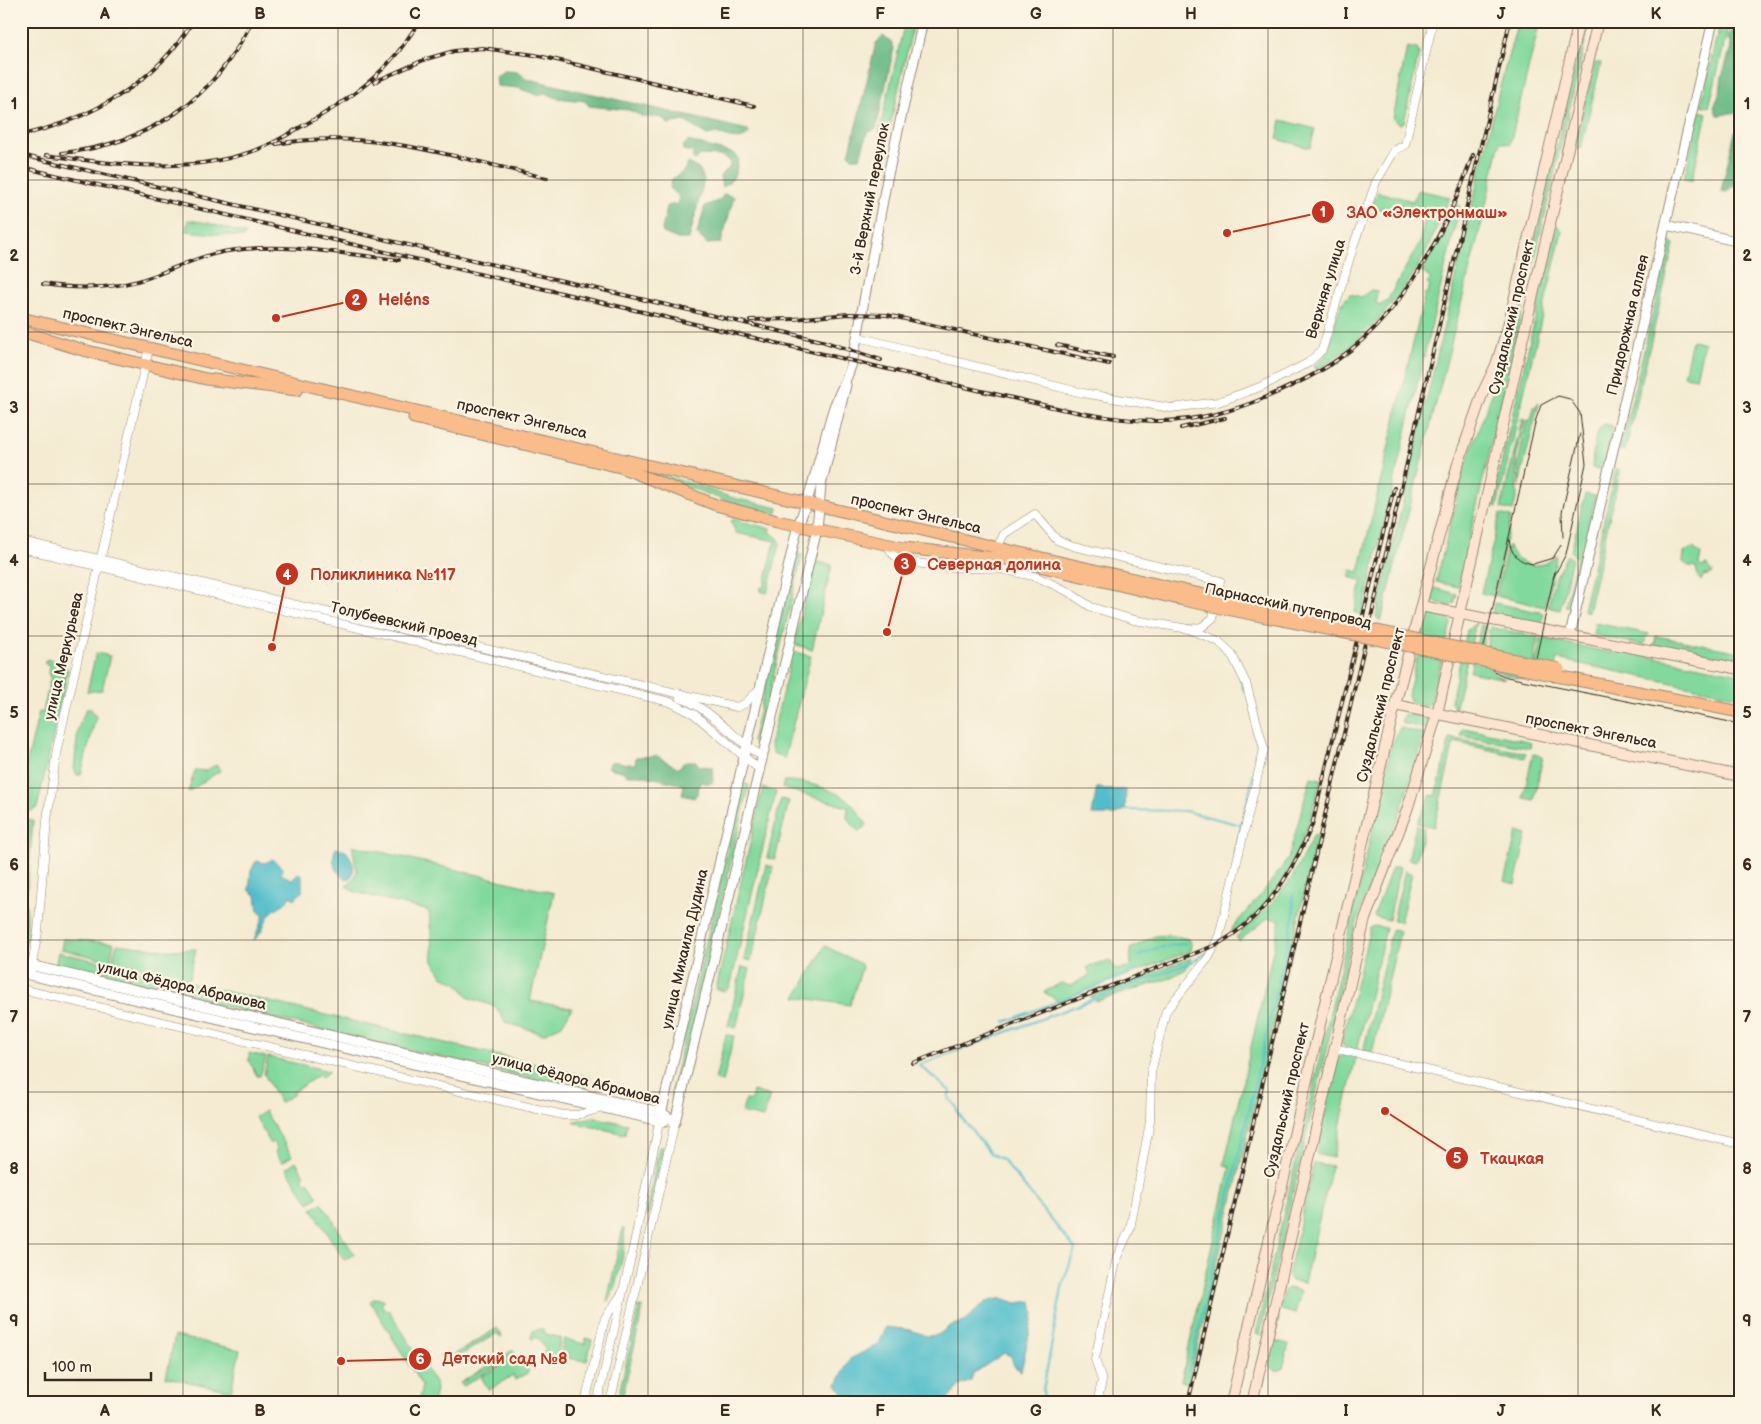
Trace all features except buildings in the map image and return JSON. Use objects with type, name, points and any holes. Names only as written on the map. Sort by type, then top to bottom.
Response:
[{"type":"main road","name":"Суздальский проспект","points":[[1231,1403],[1395,706],[1456,468],[1483,392],[1496,365],[1506,330],[1579,21]]},
{"type":"main road","name":"Суздальский проспект","points":[[1252,1403],[1365,919],[1407,810],[1437,714],[1598,21]]},
{"type":"main road","name":"проспект Энгельса","points":[[21,318],[622,458],[997,548],[1015,556]]},
{"type":"main road","name":"проспект Энгельса","points":[[21,331],[145,365],[206,379],[289,388],[577,456],[620,467],[734,511],[888,545],[1015,556]]},
{"type":"main road","name":"Парнасский путепровод","points":[[1015,556],[1183,600],[1558,672]]},
{"type":"main road","points":[[1421,606],[1740,669]]},
{"type":"main road","points":[[1558,672],[1740,704]]},
{"type":"main road","points":[[1558,672],[1740,712]]},
{"type":"main road","name":"проспект Энгельса","points":[[1395,706],[1740,776]]},
{"type":"street","name":"3-й Верхний переулок","points":[[812,505],[821,485],[845,395],[887,179],[923,21]]},
{"type":"street","name":"Верхняя улица","points":[[858,336],[1083,393],[1133,400],[1171,408],[1218,402],[1260,387],[1308,363],[1322,350],[1376,182],[1383,166],[1395,150],[1405,145],[1433,21]]},
{"type":"street","name":"Придорожная аллея","points":[[1570,635],[1713,21]]},
{"type":"street","points":[[1666,224],[1740,242]]},
{"type":"street","name":"улица Меркурьева","points":[[26,974],[32,966],[38,932],[47,820],[57,749],[149,348]]},
{"type":"street","name":"улица Михаила Дудина","points":[[597,1403],[661,1112],[798,525],[812,505]]},
{"type":"street","name":"улица Михаила Дудина","points":[[610,1403],[675,1122],[764,757],[817,529],[812,505]]},
{"type":"street","points":[[997,548],[1004,534],[1035,514],[1057,540],[1073,546],[1220,582],[1212,618],[1202,627],[1189,630]]},
{"type":"street","name":"Толубеевский проезд","points":[[21,541],[100,563],[670,702],[694,714],[760,770]]},
{"type":"street","points":[[888,545],[891,552],[899,560],[941,567],[993,568],[1037,577],[1067,591],[1091,607],[1134,620],[1189,630],[1218,641],[1231,653],[1246,683],[1264,749],[1219,936],[1210,957],[1166,1011],[1151,1072],[1150,1122],[1130,1228],[1117,1256],[1094,1359],[1102,1381],[1097,1403]]},
{"type":"street","name":"Толубеевский проезд","points":[[21,548],[100,563],[737,707],[746,703],[760,688]]},
{"type":"street","name":"Толубеевский проезд","points":[[662,691],[699,706],[746,747],[764,757]]},
{"type":"street","name":"улица Фёдора Абрамова","points":[[21,963],[661,1112],[675,1122]]},
{"type":"street","name":"улица Фёдора Абрамова","points":[[26,974],[659,1122],[675,1122]]},
{"type":"street","points":[[21,989],[563,1115],[577,1115],[602,1108]]},
{"type":"street","points":[[1334,1048],[1740,1144]]},
{"type":"street","points":[[585,1403],[605,1318],[622,1294]]},
{"type":"street","points":[[606,1366],[618,1369]]},
{"type":"green space","points":[[905,21],[914,21],[888,135],[879,133]]},
{"type":"green space","points":[[1518,21],[1540,21],[1510,144],[1500,142],[1483,217],[1381,621],[1376,617],[1499,90]]},
{"type":"green space","points":[[1585,21],[1590,21],[1458,587],[1436,582],[1463,471],[1512,341]]},
{"type":"green space","points":[[1720,22],[1729,24],[1709,107],[1701,105]]},
{"type":"green space","points":[[1740,28],[1740,113],[1717,115],[1714,107],[1720,93],[1722,76],[1731,48],[1728,37],[1733,29]]},
{"type":"green space","points":[[883,36],[892,43],[894,48],[876,129],[867,133],[860,158],[852,158],[849,155],[876,43]]},
{"type":"green space","points":[[1407,47],[1417,49],[1419,53],[1404,122],[1400,124],[1393,119]]},
{"type":"green space","points":[[1595,63],[1601,63],[1581,148],[1575,146]]},
{"type":"green space","points":[[504,71],[517,72],[528,79],[748,130],[749,133],[739,139],[725,137],[717,133],[707,135],[684,121],[668,124],[661,117],[644,117],[629,110],[589,106],[585,101],[557,98],[545,93],[537,95],[518,88],[497,86],[496,76]]},
{"type":"green space","points":[[1700,111],[1707,113],[1692,181],[1684,179]]},
{"type":"green space","points":[[1281,120],[1315,129],[1310,148],[1277,139]]},
{"type":"green space","points":[[1735,132],[1740,134],[1740,187],[1733,186],[1727,192],[1721,191]]},
{"type":"green space","points":[[688,141],[735,154],[738,159],[734,176],[730,182],[722,187],[720,176],[730,167],[730,161],[722,156],[700,155],[696,160],[693,159],[693,152],[683,150],[683,146]]},
{"type":"green space","points":[[688,163],[700,170],[704,180],[689,239],[678,239],[663,233],[662,230],[667,206],[677,204],[679,201],[678,195],[670,189],[672,179],[683,172]]},
{"type":"green space","points":[[1418,190],[1450,197],[1418,267],[1403,290],[1370,328],[1344,351],[1317,370],[1314,366],[1328,350],[1343,302],[1350,294],[1361,297],[1371,290],[1377,291],[1376,302],[1379,306],[1387,301],[1420,242],[1426,212],[1400,205],[1396,216],[1371,206],[1378,192],[1413,201]]},
{"type":"green space","points":[[724,194],[734,197],[721,243],[707,244],[697,234],[705,206],[720,200]]},
{"type":"green space","points":[[1456,204],[1460,206],[1362,615],[1355,612],[1362,581],[1349,577],[1351,570],[1359,572],[1425,293],[1428,293],[1430,286],[1427,284],[1431,279],[1422,272]]},
{"type":"green space","points":[[188,220],[208,223],[246,234],[244,237],[186,231]]},
{"type":"green space","points":[[1557,225],[1562,231],[1497,507],[1492,503]]},
{"type":"green space","points":[[1670,242],[1674,244],[1625,451],[1620,450]]},
{"type":"green space","points":[[1692,340],[1704,343],[1696,378],[1684,376]]},
{"type":"green space","points":[[1539,402],[1519,485],[1518,465],[1527,420],[1531,420],[1534,407]]},
{"type":"green space","points":[[1522,419],[1525,420],[1516,459],[1517,495],[1513,511],[1501,508]]},
{"type":"green space","points":[[1604,424],[1613,426],[1604,464],[1601,463],[1599,469],[1592,468],[1595,439]]},
{"type":"green space","points":[[1616,469],[1620,471],[1588,612],[1583,610]]},
{"type":"green space","points":[[656,472],[733,498],[778,508],[777,513],[732,503],[655,475]]},
{"type":"green space","points":[[1585,494],[1596,496],[1570,607],[1565,606],[1577,558],[1571,552]]},
{"type":"green space","points":[[1500,514],[1511,517],[1494,596],[1481,593]]},
{"type":"green space","points":[[733,519],[771,529],[770,532],[779,539],[780,544],[767,593],[760,591],[761,587],[764,588],[775,541],[736,533],[731,522]]},
{"type":"green space","points":[[1508,545],[1517,558],[1530,565],[1543,564],[1557,555],[1545,607],[1496,596]]},
{"type":"green space","points":[[1693,548],[1701,554],[1699,565],[1701,567],[1707,565],[1713,571],[1712,574],[1703,576],[1701,581],[1696,567],[1689,566],[1683,562],[1684,552]]},
{"type":"green space","points":[[796,553],[802,555],[758,742],[755,744],[752,742]]},
{"type":"green space","points":[[1567,555],[1572,558],[1560,610],[1548,607],[1555,578]]},
{"type":"green space","points":[[814,561],[832,565],[812,650],[794,644]]},
{"type":"green space","points":[[1434,588],[1457,594],[1454,604],[1449,606],[1434,602],[1432,596]]},
{"type":"green space","points":[[1494,603],[1544,613],[1541,624],[1492,614]]},
{"type":"green space","points":[[1433,613],[1448,617],[1451,623],[1431,703],[1425,706],[1411,703],[1408,695],[1427,618]]},
{"type":"green space","points":[[1476,623],[1455,710],[1451,701],[1467,630]]},
{"type":"green space","points":[[1595,623],[1649,634],[1643,645],[1593,635]]},
{"type":"green space","points":[[1481,625],[1486,626],[1483,651],[1486,664],[1496,674],[1505,679],[1470,672]]},
{"type":"green space","points":[[1490,627],[1538,637],[1535,661],[1538,672],[1545,683],[1506,675],[1497,671],[1491,665],[1487,644]]},
{"type":"green space","points":[[1656,636],[1740,652],[1740,664],[1654,647]]},
{"type":"green space","points":[[1541,638],[1612,653],[1613,649],[1740,674],[1740,697],[1557,659],[1552,680],[1536,663]]},
{"type":"green space","points":[[96,653],[110,656],[102,690],[87,692]]},
{"type":"green space","points":[[792,653],[811,656],[784,759],[773,753],[770,745]]},
{"type":"green space","points":[[47,659],[62,662],[68,670],[37,808],[31,811],[21,808],[30,776],[24,775],[39,712],[43,713],[51,675],[48,674],[49,665],[44,663]]},
{"type":"green space","points":[[86,709],[91,709],[96,717],[81,775],[77,775],[74,769],[78,729]]},
{"type":"green space","points":[[1404,714],[1424,717],[1427,721],[1427,729],[1401,723]]},
{"type":"green space","points":[[1400,728],[1425,734],[1398,819],[1362,905],[1353,935],[1260,1335],[1256,1334],[1392,744]]},
{"type":"green space","points":[[1463,728],[1528,741],[1531,742],[1530,748],[1461,736]]},
{"type":"green space","points":[[1450,738],[1526,753],[1525,758],[1454,742],[1434,827],[1417,823],[1431,795],[1436,796]]},
{"type":"green space","points":[[1533,754],[1543,756],[1534,800],[1523,798]]},
{"type":"green space","points":[[657,756],[678,768],[686,761],[696,761],[699,766],[712,767],[713,782],[709,784],[700,782],[698,792],[694,798],[682,795],[684,785],[641,775],[627,775],[622,771],[609,768],[608,765],[610,762],[635,764],[636,757]]},
{"type":"green space","points":[[216,765],[221,770],[188,792],[195,770],[205,771]]},
{"type":"green space","points":[[1311,777],[1321,779],[1309,822],[1291,865],[1266,904],[1250,920],[1231,933],[1233,927],[1288,859]]},
{"type":"green space","points":[[784,781],[809,784],[842,796],[848,800],[867,825],[859,832],[847,818],[848,807],[782,788]]},
{"type":"green space","points":[[743,783],[749,785],[676,1096],[671,1095]]},
{"type":"green space","points":[[763,788],[776,792],[730,987],[725,991],[716,989]]},
{"type":"green space","points":[[781,799],[789,801],[775,859],[767,858]]},
{"type":"green space","points":[[21,816],[33,821],[26,901],[29,942],[21,940]]},
{"type":"green space","points":[[1416,826],[1424,828],[1416,861],[1408,859]]},
{"type":"green space","points":[[1517,832],[1527,835],[1515,884],[1504,881]]},
{"type":"green space","points":[[1314,834],[1318,835],[1189,1383],[1181,1381],[1230,1167],[1224,1165],[1280,920],[1268,918],[1239,941],[1236,937],[1268,907],[1292,878]]},
{"type":"green space","points":[[352,845],[554,893],[530,1001],[572,1008],[562,1025],[543,1034],[505,1022],[496,1007],[470,998],[457,983],[442,976],[433,961],[429,911],[355,892],[346,886],[354,879],[357,871]]},
{"type":"green space","points":[[766,865],[773,867],[751,961],[744,959]]},
{"type":"green space","points":[[1400,867],[1389,920],[1375,917],[1374,915],[1392,868]]},
{"type":"green space","points":[[1405,870],[1412,874],[1400,922],[1393,921]]},
{"type":"green space","points":[[1374,926],[1386,928],[1357,1051],[1343,1046],[1342,1040],[1370,928]]},
{"type":"green space","points":[[1392,929],[1400,931],[1372,1054],[1363,1052]]},
{"type":"green space","points":[[1169,935],[1189,939],[1192,945],[1191,951],[1058,1001],[1044,992],[1061,983],[1070,986],[1090,975],[1087,967],[1110,961],[1117,970],[1131,966],[1130,949],[1155,936]]},
{"type":"green space","points":[[63,939],[114,943],[110,961],[61,949]]},
{"type":"green space","points":[[117,944],[168,950],[196,949],[189,979],[112,961]]},
{"type":"green space","points":[[825,946],[861,964],[862,967],[850,1005],[796,997]]},
{"type":"green space","points":[[58,952],[590,1077],[588,1088],[572,1088],[55,967]]},
{"type":"green space","points":[[1191,958],[1186,969],[1168,979],[1097,1001],[1090,997]]},
{"type":"green space","points":[[742,967],[750,969],[736,1028],[728,1026]]},
{"type":"green space","points":[[726,1035],[734,1036],[723,1082],[715,1080]]},
{"type":"green space","points":[[249,1053],[266,1057],[260,1076],[257,1076],[249,1061]]},
{"type":"green space","points":[[1344,1055],[1356,1057],[1333,1158],[1316,1154],[1338,1058]]},
{"type":"green space","points":[[268,1057],[329,1071],[321,1078],[319,1075],[280,1103],[264,1074]]},
{"type":"green space","points":[[753,1091],[770,1096],[763,1118],[742,1113],[745,1100],[751,1101]]},
{"type":"green space","points":[[265,1111],[292,1156],[282,1162],[275,1151],[277,1149],[273,1142],[271,1144],[255,1117]]},
{"type":"green space","points":[[593,1117],[627,1124],[625,1134],[575,1123],[575,1121]]},
{"type":"green space","points":[[659,1147],[664,1147],[648,1216],[646,1216]]},
{"type":"green space","points":[[296,1161],[304,1175],[302,1176],[305,1183],[308,1181],[318,1197],[309,1203],[286,1168]]},
{"type":"green space","points":[[1314,1163],[1332,1166],[1304,1283],[1291,1281],[1288,1276]]},
{"type":"green space","points":[[322,1203],[354,1254],[344,1260],[312,1209]]},
{"type":"green space","points":[[623,1228],[624,1243],[621,1265],[611,1297],[607,1302]]},
{"type":"green space","points":[[1288,1288],[1301,1291],[1295,1314],[1279,1309],[1284,1291]]},
{"type":"green space","points":[[376,1298],[383,1300],[384,1302],[381,1304],[385,1310],[388,1309],[435,1383],[436,1390],[433,1403],[418,1403],[422,1386],[370,1301]]},
{"type":"green space","points":[[639,1307],[643,1308],[621,1403],[617,1403]]},
{"type":"green space","points":[[1277,1317],[1279,1318],[1274,1341],[1289,1344],[1283,1368],[1277,1371],[1270,1367]]},
{"type":"green space","points":[[497,1328],[502,1336],[500,1337],[497,1333],[448,1363],[446,1360]]},
{"type":"green space","points":[[543,1329],[546,1334],[561,1338],[557,1357],[547,1363],[541,1353],[546,1350],[537,1337],[532,1339],[531,1337],[533,1331]]},
{"type":"green space","points":[[175,1336],[240,1350],[231,1391],[166,1377]]},
{"type":"green space","points":[[586,1338],[592,1340],[587,1361],[560,1357],[564,1339],[585,1344]]},
{"type":"green space","points":[[513,1350],[516,1353],[464,1386],[460,1383]]},
{"type":"green space","points":[[517,1355],[529,1372],[515,1380],[513,1375],[489,1390],[481,1377]]},
{"type":"water","points":[[1097,787],[1102,787],[1105,790],[1126,790],[1125,810],[1114,815],[1092,815]]},
{"type":"water","points":[[336,848],[346,851],[350,857],[353,864],[351,878],[345,879],[334,865],[333,857]]},
{"type":"water","points":[[273,859],[283,868],[281,874],[291,879],[295,878],[298,873],[302,875],[302,892],[295,899],[290,896],[284,904],[272,912],[254,940],[264,914],[258,911],[256,895],[249,890],[251,871],[256,861],[265,863]]},
{"type":"water","points":[[1002,1298],[1016,1303],[1032,1301],[1034,1313],[1021,1371],[1014,1366],[1011,1356],[1004,1353],[973,1374],[971,1381],[959,1386],[945,1403],[848,1402],[837,1384],[850,1359],[879,1344],[886,1327],[911,1330],[926,1336],[938,1335],[950,1326],[963,1322],[986,1302]]},
{"type":"waterway","points":[[1240,679],[1244,691]]},
{"type":"waterway","points":[[1256,732],[1259,755]]},
{"type":"waterway","points":[[1234,856],[1254,773]]},
{"type":"waterway","points":[[1125,810],[1185,811],[1241,825]]},
{"type":"waterway","points":[[1189,1371],[1294,914],[1293,894]]},
{"type":"waterway","points":[[1139,956],[1154,949],[1186,943]]},
{"type":"waterway","points":[[1044,1403],[1043,1390],[1063,1283],[1075,1249],[1002,1159],[991,1154],[958,1113],[956,1106],[948,1098],[950,1091],[919,1065],[1190,963],[1207,953]]},
{"type":"waterway","points":[[1005,1022],[1136,971]]},
{"type":"tram line","points":[[1553,578],[1566,554],[1586,464],[1580,413],[1570,399],[1558,396],[1541,405],[1536,419],[1484,646],[1486,662],[1497,672],[1507,677],[1740,724]]},
{"type":"tram line","points":[[1563,537],[1562,512],[1580,434]]},
{"type":"tram line","points":[[1509,539],[1513,553],[1523,561],[1533,564],[1553,558],[1561,545]]},
{"type":"tram line","points":[[1554,682],[1540,675],[1535,663],[1555,571]]},
{"type":"railway","points":[[21,135],[72,120],[119,96],[160,63],[178,43],[193,21]]},
{"type":"railway","points":[[62,153],[94,148],[123,140],[150,128],[175,113],[198,95],[219,74],[252,21]]},
{"type":"railway","points":[[46,155],[101,162],[157,166],[185,165],[240,155],[266,146],[330,110],[374,78],[404,45],[420,21]]},
{"type":"railway","points":[[1188,1403],[1510,21]]},
{"type":"railway","points":[[374,82],[426,59],[454,51],[482,48],[535,55],[754,106]]},
{"type":"railway","points":[[276,144],[310,140],[345,139],[379,142],[446,154],[547,178]]},
{"type":"railway","points":[[21,155],[822,341],[881,360]]},
{"type":"railway","points":[[21,167],[1041,405],[1086,414],[1132,420],[1169,421],[1184,420],[1228,411],[1256,401],[1321,371],[1361,341],[1403,295],[1420,268],[1450,212],[1473,155]]},
{"type":"railway","points":[[43,284],[72,287],[114,286],[142,280],[209,255],[249,249],[292,248],[399,260]]},
{"type":"railway","points":[[750,320],[794,319],[848,314],[887,315],[1109,364]]},
{"type":"railway","points":[[1057,345],[1113,357]]},
{"type":"railway","points":[[1181,428],[1225,418]]},
{"type":"railway","points":[[913,1063],[1216,945],[1249,922],[1274,894],[1295,861],[1312,825],[1394,488]]},
{"type":"place","name":"ЗАО «Электронмаш»","points":[[1227,233]]},
{"type":"place","name":"Heléns","points":[[276,318]]},
{"type":"place","name":"Северная долина","points":[[887,632]]},
{"type":"place","name":"Поликлиника №117","points":[[272,647]]},
{"type":"place","name":"Ткацкая","points":[[1385,1111]]},
{"type":"place","name":"Детский сад №8","points":[[341,1361]]}]
